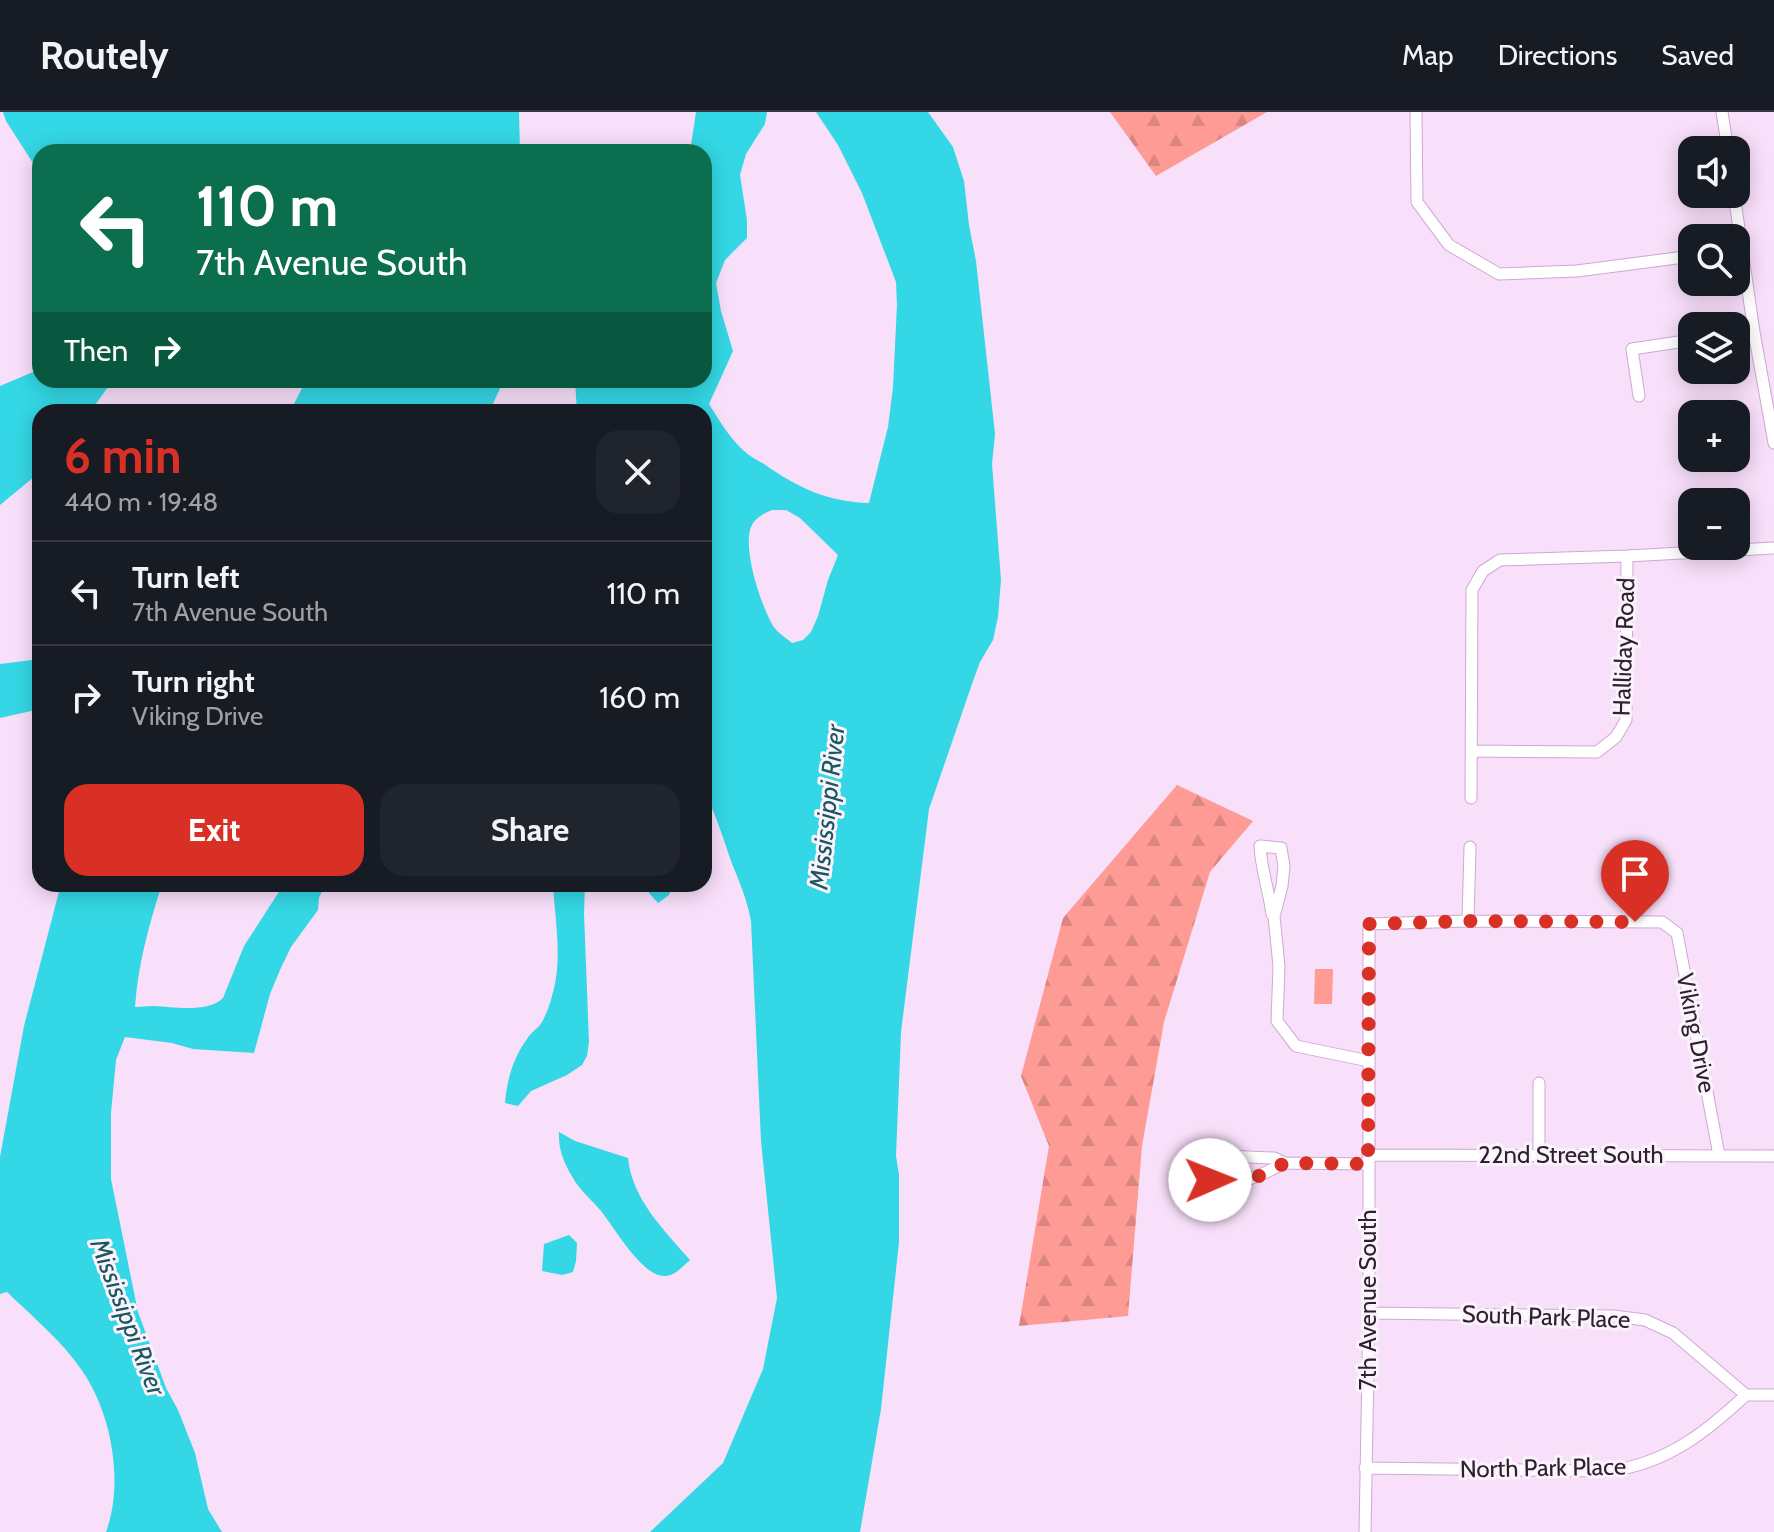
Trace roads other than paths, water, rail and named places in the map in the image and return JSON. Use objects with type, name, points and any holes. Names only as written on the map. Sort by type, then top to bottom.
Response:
[{"type":"street","points":[[1416,112],[1417,202],[1449,245],[1499,274],[1577,271],[1678,258]]},
{"type":"street","points":[[1722,112],[1726,136]]},
{"type":"street","points":[[1747,296],[1774,443]]},
{"type":"street","points":[[1750,332],[1754,332]]},
{"type":"street","points":[[1639,396],[1632,349],[1678,342]]},
{"type":"street","name":"Halliday Road","points":[[1627,556],[1626,720],[1616,737],[1597,752],[1472,751],[1472,590],[1483,571],[1500,560],[1774,548]]},
{"type":"street","points":[[1471,798],[1472,751]]},
{"type":"street","points":[[1274,916],[1282,886],[1284,866],[1281,848],[1260,846],[1261,864],[1274,916],[1279,966],[1277,1021],[1296,1046],[1369,1061]]},
{"type":"street","points":[[1468,921],[1470,847]]},
{"type":"street","name":"Viking Drive","points":[[1369,924],[1662,922],[1677,933],[1719,1155]]},
{"type":"street","name":"7th Avenue South","points":[[1365,1532],[1369,1313],[1369,924]]},
{"type":"street","points":[[1539,1083],[1539,1155]]},
{"type":"street","name":"22nd Street South","points":[[1285,1163],[1274,1158],[1224,1156],[1212,1169],[1210,1180],[1218,1183],[1239,1182],[1285,1163],[1539,1155],[1774,1156]]},
{"type":"street","name":"South Park Place","points":[[1369,1313],[1585,1315],[1645,1320],[1673,1333],[1746,1395]]},
{"type":"street","points":[[1746,1395],[1774,1395]]},
{"type":"street","name":"North Park Place","points":[[1365,1468],[1610,1471],[1632,1468],[1674,1452],[1746,1395]]},
{"type":"water","points":[[3,112],[519,112],[520,144],[32,144],[32,162]]},
{"type":"water","points":[[696,112],[767,112],[765,124],[746,154],[740,175],[747,238],[725,260],[716,283],[733,351],[709,404],[576,404],[576,388],[712,388],[712,144],[691,144]]},
{"type":"water","name":"Mississippi River","points":[[816,112],[928,112],[953,147],[964,181],[995,434],[992,464],[1001,580],[993,640],[980,662],[929,809],[901,1032],[896,1156],[899,1242],[881,1409],[860,1532],[650,1532],[723,1463],[763,1369],[777,1298],[761,1141],[751,921],[712,809],[712,408],[745,452],[789,480],[827,497],[869,503],[888,427],[893,387],[896,282],[862,193],[838,145]],"holes":[[[772,510],[786,510],[800,518],[838,555],[811,632],[803,640],[792,643],[773,626],[764,606],[751,565],[749,540],[751,526],[758,517]]]},
{"type":"water","points":[[32,372],[32,388],[107,388],[96,404],[32,404],[32,479],[0,505],[0,386]]},
{"type":"water","points":[[302,388],[500,388],[493,404],[294,404]]},
{"type":"water","points":[[32,660],[32,711],[0,718],[0,664]]},
{"type":"water","name":"Mississippi River","points":[[59,892],[160,892],[145,945],[135,1007],[190,1008],[209,1006],[223,998],[244,946],[279,892],[322,892],[318,910],[291,947],[280,970],[254,1053],[193,1049],[125,1037],[116,1060],[111,1113],[111,1179],[138,1312],[166,1388],[195,1453],[208,1509],[222,1532],[106,1532],[114,1492],[114,1471],[108,1429],[93,1389],[57,1340],[7,1292],[0,1294],[0,1157],[24,1026]]},
{"type":"water","points":[[554,892],[585,892],[587,1056],[582,1065],[567,1075],[531,1091],[518,1106],[505,1103],[507,1086],[518,1054],[544,1019],[550,1003],[557,969]]},
{"type":"water","points":[[649,892],[670,892],[658,903]]},
{"type":"water","points":[[559,1132],[575,1141],[628,1158],[643,1200],[690,1260],[675,1273],[664,1276],[656,1274],[638,1260],[576,1183],[562,1156]]},
{"type":"water","points":[[569,1235],[577,1243],[573,1272],[562,1275],[542,1271],[544,1244]]}]
